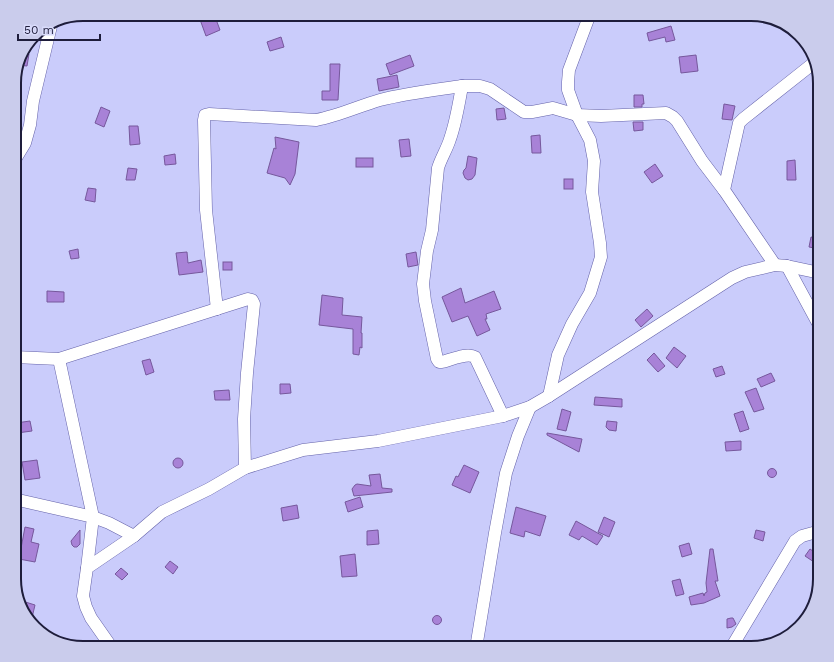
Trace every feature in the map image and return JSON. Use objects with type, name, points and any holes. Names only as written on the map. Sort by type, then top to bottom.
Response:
[{"type":"street","points":[[549,396],[558,355],[572,324],[590,293],[600,257],[600,243],[592,192],[594,161],[590,140],[577,115],[568,90],[570,70],[587,21]]},
{"type":"street","points":[[21,150],[25,143],[30,125],[33,101],[50,30]]},
{"type":"street","points":[[724,190],[740,123],[743,119],[810,66]]},
{"type":"street","points":[[462,86],[457,116],[451,137],[438,168],[432,230],[427,251],[423,284],[425,301],[437,359],[439,362],[467,355],[472,355],[475,357],[503,416]]},
{"type":"street","points":[[217,309],[206,210],[205,115],[316,120],[329,118],[378,100],[392,97],[462,86],[480,86],[490,89],[524,112],[552,108],[577,115],[601,116],[666,113],[672,116],[677,121],[702,160],[781,265],[813,315]]},
{"type":"street","points":[[87,568],[134,536],[162,512],[209,489],[246,468],[303,450],[378,441],[503,416],[530,407],[732,278],[746,272],[781,265],[813,272]]},
{"type":"street","points":[[21,357],[58,359],[248,299],[252,300],[254,304],[244,419],[246,468]]},
{"type":"street","points":[[58,359],[94,517],[83,596],[91,618],[107,641]]},
{"type":"street","points":[[477,641],[506,473],[518,436],[530,407]]},
{"type":"street","points":[[21,501],[94,517],[134,536]]},
{"type":"street","points":[[735,641],[795,541],[802,536],[813,533]]},
{"type":"building","points":[[201,21],[217,21],[220,30],[206,36]]},
{"type":"building","points":[[671,26],[675,40],[666,42],[665,37],[649,41],[647,33]]},
{"type":"building","points":[[281,37],[284,47],[270,51],[267,42]]},
{"type":"building","points":[[29,54],[27,66],[24,66]]},
{"type":"building","points":[[410,55],[414,66],[390,75],[386,64]]},
{"type":"building","points":[[696,55],[698,71],[681,73],[679,57]]},
{"type":"building","points":[[330,64],[340,64],[338,100],[322,100],[322,91],[330,91]]},
{"type":"building","points":[[397,75],[399,87],[379,91],[377,79]]},
{"type":"building","points":[[634,95],[643,95],[644,104],[642,104],[642,107],[634,107]]},
{"type":"building","points":[[724,104],[735,106],[732,120],[722,119]]},
{"type":"building","points":[[101,107],[110,111],[104,127],[95,123]]},
{"type":"building","points":[[504,108],[506,119],[497,120],[496,109]]},
{"type":"building","points":[[633,122],[643,122],[643,130],[634,131]]},
{"type":"building","points":[[129,126],[138,126],[140,144],[130,145]]},
{"type":"building","points":[[540,135],[541,153],[532,153],[531,136]]},
{"type":"building","points":[[275,137],[299,142],[295,174],[290,185],[285,178],[267,173],[274,148],[276,149]]},
{"type":"building","points":[[409,139],[411,156],[401,157],[399,140]]},
{"type":"building","points":[[175,154],[176,164],[165,165],[164,156]]},
{"type":"building","points":[[468,156],[477,158],[475,175],[472,179],[468,180],[465,178],[463,173],[466,168]]},
{"type":"building","points":[[356,158],[373,158],[373,167],[356,167]]},
{"type":"building","points":[[795,160],[796,180],[787,180],[787,161]]},
{"type":"building","points":[[655,164],[663,176],[652,183],[644,172]]},
{"type":"building","points":[[128,168],[137,169],[135,180],[126,180]]},
{"type":"building","points":[[564,179],[573,179],[573,189],[564,189]]},
{"type":"building","points":[[88,188],[96,189],[95,202],[85,200]]},
{"type":"building","points":[[811,237],[813,237],[813,248],[809,247]]},
{"type":"building","points":[[78,249],[79,258],[71,259],[69,251]]},
{"type":"building","points":[[187,252],[188,263],[201,260],[203,272],[179,275],[176,253]]},
{"type":"building","points":[[416,252],[418,265],[408,267],[406,254]]},
{"type":"building","points":[[223,262],[232,262],[232,270],[223,270]]},
{"type":"building","points":[[461,288],[465,303],[494,291],[501,309],[486,314],[487,319],[485,319],[490,330],[477,336],[468,316],[452,322],[442,297]]},
{"type":"building","points":[[47,291],[64,292],[64,302],[47,302]]},
{"type":"building","points":[[322,295],[343,298],[342,315],[362,317],[362,348],[360,347],[359,355],[353,354],[353,329],[319,325]]},
{"type":"building","points":[[647,309],[653,316],[641,327],[635,320]]},
{"type":"building","points":[[674,347],[686,356],[677,368],[666,358]]},
{"type":"building","points":[[654,353],[665,366],[658,372],[647,360]]},
{"type":"building","points":[[150,359],[154,372],[146,375],[142,361]]},
{"type":"building","points":[[722,366],[725,374],[716,377],[713,369]]},
{"type":"building","points":[[771,373],[775,381],[761,387],[757,379]]},
{"type":"building","points":[[280,384],[290,384],[291,393],[280,394]]},
{"type":"building","points":[[756,388],[764,409],[754,412],[745,392]]},
{"type":"building","points":[[229,390],[230,400],[215,400],[214,391]]},
{"type":"building","points":[[595,397],[622,399],[622,407],[594,405]]},
{"type":"building","points":[[562,409],[571,412],[566,431],[557,429]]},
{"type":"building","points":[[743,411],[749,429],[740,432],[734,414]]},
{"type":"building","points":[[30,421],[32,431],[21,432],[21,422]]},
{"type":"building","points":[[607,421],[617,422],[616,431],[609,430],[606,427]]},
{"type":"building","points":[[547,433],[582,439],[579,452],[547,435]]},
{"type":"building","points":[[741,441],[741,450],[726,451],[725,442]]},
{"type":"building","points":[[178,458],[183,463],[178,468],[173,463]]},
{"type":"building","points":[[37,460],[40,478],[25,480],[22,462]]},
{"type":"building","points":[[464,465],[479,472],[470,493],[452,485],[456,476],[458,477]]},
{"type":"building","points":[[770,469],[774,469],[776,473],[774,477],[770,477],[768,475],[768,471]]},
{"type":"building","points":[[380,474],[382,488],[392,489],[392,492],[354,496],[352,489],[355,485],[371,486],[369,475]]},
{"type":"building","points":[[360,497],[363,507],[348,512],[345,502]]},
{"type":"building","points":[[297,505],[299,518],[283,521],[281,508]]},
{"type":"building","points":[[516,507],[546,516],[540,536],[525,531],[524,537],[510,533]]},
{"type":"building","points":[[604,517],[615,522],[609,537],[598,532]]},
{"type":"building","points":[[576,521],[603,536],[597,545],[582,536],[579,540],[569,535]]},
{"type":"building","points":[[25,527],[34,529],[31,542],[39,544],[35,562],[21,559],[21,548]]},
{"type":"building","points":[[80,530],[80,544],[77,547],[74,547],[71,541]]},
{"type":"building","points":[[378,530],[379,544],[367,545],[367,531]]},
{"type":"building","points":[[756,530],[765,532],[763,541],[754,538]]},
{"type":"building","points":[[689,543],[692,554],[682,557],[679,546]]},
{"type":"building","points":[[710,549],[713,549],[718,581],[715,581],[720,596],[704,603],[691,605],[689,597],[703,593],[704,596],[707,592],[706,583]]},
{"type":"building","points":[[810,549],[813,551],[813,561],[805,556]]},
{"type":"building","points":[[355,554],[357,576],[342,577],[340,556]]},
{"type":"building","points":[[170,561],[178,567],[173,574],[165,567]]},
{"type":"building","points":[[121,568],[128,574],[122,580],[115,574]]},
{"type":"building","points":[[680,579],[684,594],[676,596],[672,581]]},
{"type":"building","points":[[26,602],[35,605],[33,615]]},
{"type":"building","points":[[437,615],[442,620],[437,625],[432,620]]},
{"type":"building","points":[[733,618],[736,624],[727,628],[727,619]]}]
